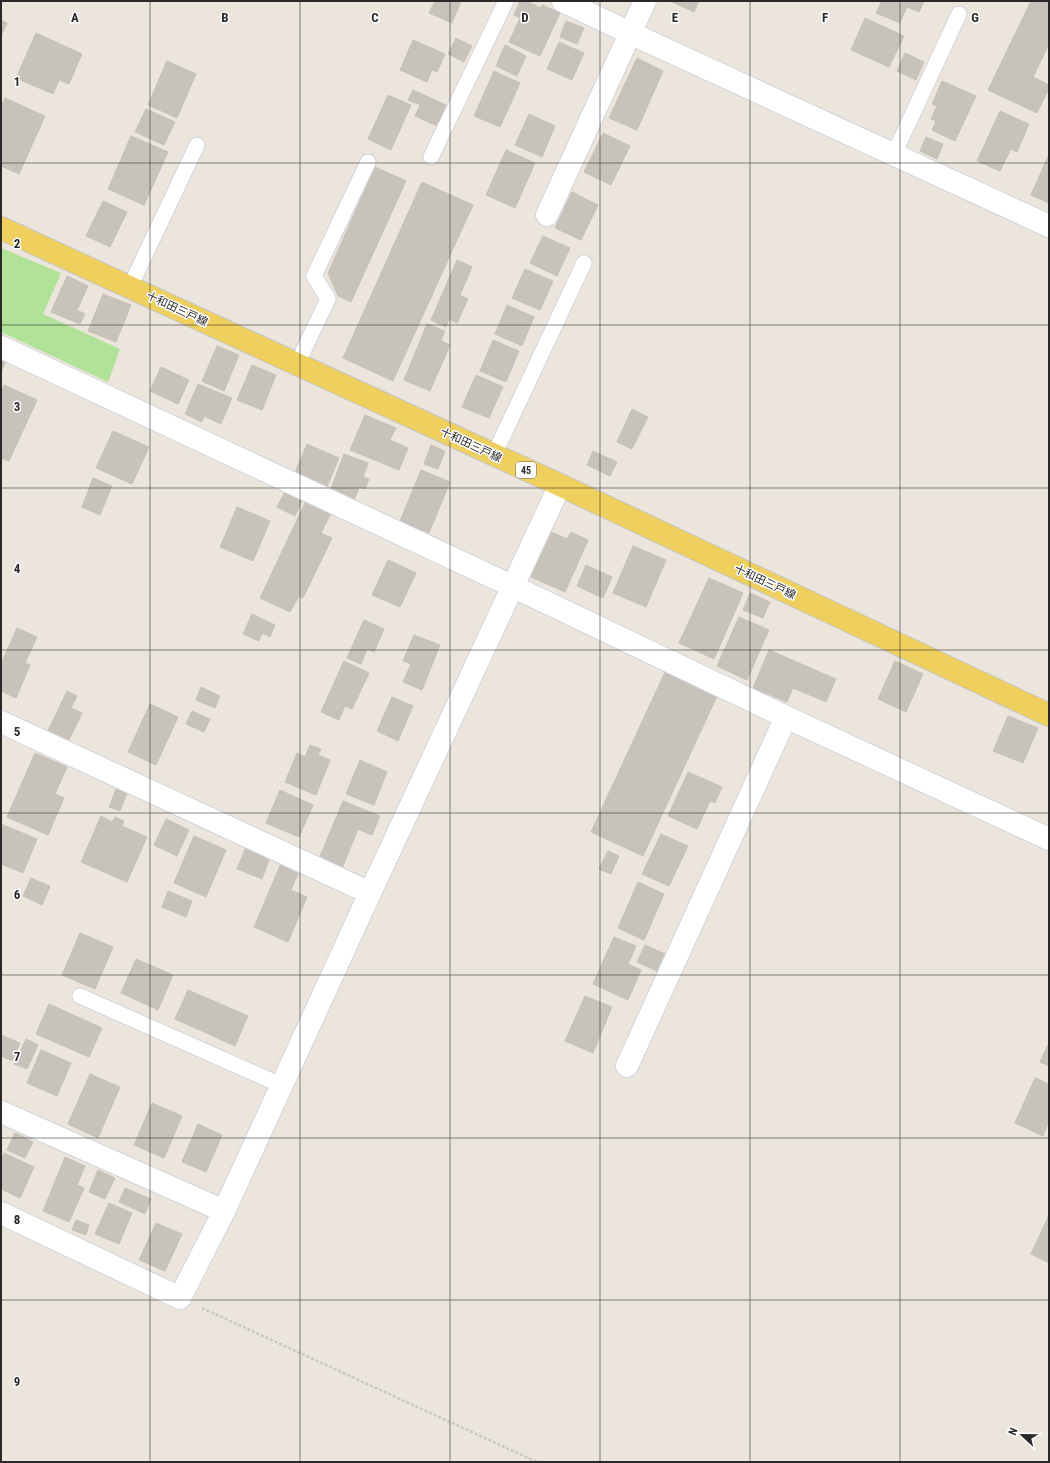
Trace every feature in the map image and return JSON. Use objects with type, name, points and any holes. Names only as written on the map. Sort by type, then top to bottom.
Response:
[{"type":"main road","name":"十和田三戸線","points":[[1,228],[494,455],[1049,715]]},
{"type":"street","points":[[563,1],[1049,226]]},
{"type":"street","points":[[547,215],[645,1]]},
{"type":"street","points":[[1,347],[512,586],[786,717],[1049,839]]},
{"type":"street","points":[[1,1213],[180,1298],[224,1211],[370,892],[560,486]]},
{"type":"street","points":[[627,1066],[786,717]]},
{"type":"street","points":[[1,722],[370,892]]},
{"type":"street","points":[[1,1112],[224,1211]]},
{"type":"lane","points":[[431,157],[506,1]]},
{"type":"lane","points":[[894,154],[959,14]]},
{"type":"lane","points":[[130,287],[197,145]]},
{"type":"lane","points":[[297,364],[328,299],[314,276],[368,162]]},
{"type":"lane","points":[[494,455],[584,263]]},
{"type":"lane","points":[[80,996],[281,1085]]},
{"type":"path","points":[[180,1298],[537,1462]]},
{"type":"green space","points":[[1,248],[61,273],[43,314],[120,349],[108,382],[1,332]]},
{"type":"building","points":[[435,1],[461,1],[452,23],[429,13]]},
{"type":"building","points":[[520,1],[526,1],[541,8],[542,5],[560,13],[540,56],[509,42],[520,18],[514,15]]},
{"type":"building","points":[[670,1],[699,1],[694,12]]},
{"type":"building","points":[[882,1],[924,1],[919,12],[907,7],[900,23],[876,13]]},
{"type":"building","points":[[1031,1],[1049,1],[1049,44],[1033,77],[1049,85],[1049,88],[1037,113],[988,90]]},
{"type":"building","points":[[865,18],[904,36],[889,67],[851,50]]},
{"type":"building","points":[[1,20],[7,23],[1,36]]},
{"type":"building","points":[[566,21],[584,28],[577,44],[560,37]]},
{"type":"building","points":[[36,33],[82,54],[69,84],[59,80],[53,94],[16,78]]},
{"type":"building","points":[[456,38],[472,46],[464,62],[448,54]]},
{"type":"building","points":[[413,40],[445,54],[437,72],[432,70],[427,82],[400,70]]},
{"type":"building","points":[[559,42],[584,53],[572,80],[547,69]]},
{"type":"building","points":[[505,45],[526,56],[517,76],[496,66]]},
{"type":"building","points":[[905,53],[924,62],[916,80],[897,71]]},
{"type":"building","points":[[637,58],[663,71],[637,130],[609,118]]},
{"type":"building","points":[[167,61],[196,74],[177,118],[148,105]]},
{"type":"building","points":[[494,71],[520,83],[500,127],[474,116]]},
{"type":"building","points":[[942,81],[976,96],[955,141],[932,130],[936,121],[931,119],[937,106],[932,104]]},
{"type":"building","points":[[413,90],[446,105],[437,126],[415,116],[420,105],[408,100]]},
{"type":"building","points":[[388,95],[411,105],[391,150],[368,139]]},
{"type":"building","points":[[5,98],[45,116],[19,174],[1,166],[1,107]]},
{"type":"building","points":[[146,109],[175,122],[164,145],[135,132]]},
{"type":"building","points":[[1000,111],[1029,124],[1017,152],[1011,149],[1000,171],[977,161]]},
{"type":"building","points":[[529,114],[555,126],[542,157],[515,145]]},
{"type":"building","points":[[603,133],[630,146],[611,185],[584,172]]},
{"type":"building","points":[[131,136],[168,152],[144,205],[108,189]]},
{"type":"building","points":[[926,137],[943,144],[937,159],[920,151]]},
{"type":"building","points":[[506,150],[535,163],[515,208],[486,195]]},
{"type":"building","points":[[1049,154],[1049,203],[1031,195]]},
{"type":"building","points":[[375,167],[406,181],[351,302],[338,296],[328,273]]},
{"type":"building","points":[[422,182],[473,205],[393,381],[343,358]]},
{"type":"building","points":[[572,192],[598,205],[581,240],[555,228]]},
{"type":"building","points":[[103,201],[127,212],[110,247],[86,236]]},
{"type":"building","points":[[543,236],[570,248],[557,276],[530,263]]},
{"type":"building","points":[[457,260],[472,267],[460,295],[468,299],[457,323],[449,319],[446,327],[431,320]]},
{"type":"building","points":[[525,269],[553,281],[540,310],[512,298]]},
{"type":"building","points":[[67,276],[88,286],[77,310],[85,314],[80,324],[51,312]]},
{"type":"building","points":[[103,294],[131,305],[116,342],[88,331]]},
{"type":"building","points":[[507,305],[534,317],[522,346],[495,334]]},
{"type":"building","points":[[427,324],[445,331],[441,341],[450,345],[430,391],[404,380]]},
{"type":"building","points":[[493,340],[519,351],[506,382],[480,371]]},
{"type":"building","points":[[217,346],[239,355],[224,391],[202,381]]},
{"type":"building","points":[[1,359],[6,361],[1,372]]},
{"type":"building","points":[[252,365],[276,375],[262,410],[237,400]]},
{"type":"building","points":[[161,367],[189,380],[178,404],[150,391]]},
{"type":"building","points":[[476,375],[503,387],[489,418],[462,407]]},
{"type":"building","points":[[198,384],[232,398],[221,424],[204,416],[202,422],[185,414]]},
{"type":"building","points":[[4,385],[37,400],[9,461],[1,458],[1,393]]},
{"type":"building","points":[[632,409],[648,417],[632,449],[617,442]]},
{"type":"building","points":[[365,415],[396,428],[390,440],[408,448],[399,470],[350,450]]},
{"type":"building","points":[[113,431],[149,447],[132,484],[96,468]]},
{"type":"building","points":[[307,444],[339,458],[326,489],[294,475]]},
{"type":"building","points":[[431,445],[445,451],[438,469],[424,464]]},
{"type":"building","points":[[593,451],[617,462],[610,476],[587,465]]},
{"type":"building","points":[[344,454],[368,463],[363,477],[369,479],[365,489],[359,487],[354,501],[330,491]]},
{"type":"building","points":[[421,470],[450,482],[429,533],[400,521]]},
{"type":"building","points":[[93,478],[112,486],[100,515],[82,507]]},
{"type":"building","points":[[287,488],[304,497],[295,516],[277,507]]},
{"type":"building","points":[[306,501],[331,513],[321,533],[332,538],[303,598],[299,596],[290,612],[260,598]]},
{"type":"building","points":[[237,507],[270,521],[253,561],[220,547]]},
{"type":"building","points":[[551,532],[567,539],[571,532],[588,540],[565,592],[531,577]]},
{"type":"building","points":[[633,546],[666,560],[646,607],[613,593]]},
{"type":"building","points":[[388,560],[416,573],[400,607],[372,595]]},
{"type":"building","points":[[586,565],[612,577],[603,598],[577,586]]},
{"type":"building","points":[[709,578],[743,593],[714,659],[679,643]]},
{"type":"building","points":[[750,593],[770,602],[763,618],[743,610]]},
{"type":"building","points":[[252,614],[275,625],[270,637],[262,633],[259,641],[243,634]]},
{"type":"building","points":[[739,617],[769,630],[747,680],[717,666]]},
{"type":"building","points":[[364,620],[384,629],[374,652],[367,649],[361,664],[347,658]]},
{"type":"building","points":[[17,628],[37,637],[25,663],[30,665],[16,698],[1,691],[1,664]]},
{"type":"building","points":[[414,635],[440,645],[422,690],[403,682],[411,664],[403,661]]},
{"type":"building","points":[[769,650],[836,679],[826,702],[793,688],[787,702],[753,688]]},
{"type":"building","points":[[344,661],[369,673],[352,709],[345,706],[339,720],[321,712]]},
{"type":"building","points":[[895,661],[923,674],[906,712],[878,699]]},
{"type":"building","points":[[666,670],[718,694],[643,856],[591,832]]},
{"type":"building","points":[[201,687],[220,696],[215,708],[196,700]]},
{"type":"building","points":[[67,691],[77,696],[71,708],[82,713],[69,740],[48,731]]},
{"type":"building","points":[[392,697],[413,706],[398,741],[377,731]]},
{"type":"building","points":[[150,704],[178,717],[156,765],[128,752]]},
{"type":"building","points":[[192,711],[210,719],[204,732],[186,724]]},
{"type":"building","points":[[1008,716],[1038,728],[1023,763],[993,751]]},
{"type":"building","points":[[310,745],[321,749],[318,755],[330,760],[316,795],[285,782],[297,753],[305,757]]},
{"type":"building","points":[[35,753],[67,767],[55,794],[64,798],[48,835],[7,817]]},
{"type":"building","points":[[360,760],[387,772],[374,805],[346,794]]},
{"type":"building","points":[[688,772],[722,787],[715,803],[710,801],[697,829],[668,816]]},
{"type":"building","points":[[117,787],[128,791],[120,811],[109,807]]},
{"type":"building","points":[[280,790],[313,805],[299,837],[266,823]]},
{"type":"building","points":[[343,801],[380,816],[372,835],[358,829],[341,871],[318,861]]},
{"type":"building","points":[[101,816],[112,822],[115,817],[124,821],[122,826],[147,837],[127,882],[81,862]]},
{"type":"building","points":[[166,819],[189,830],[177,856],[154,845]]},
{"type":"building","points":[[1,824],[37,839],[23,873],[1,864]]},
{"type":"building","points":[[661,834],[688,846],[669,886],[642,874]]},
{"type":"building","points":[[194,836],[226,850],[206,897],[174,883]]},
{"type":"building","points":[[246,847],[270,857],[262,879],[237,869]]},
{"type":"building","points":[[608,851],[619,856],[611,874],[599,869]]},
{"type":"building","points":[[282,861],[300,869],[291,890],[307,897],[288,942],[254,927]]},
{"type":"building","points":[[31,878],[50,886],[42,905],[23,896]]},
{"type":"building","points":[[638,882],[664,894],[644,940],[618,928]]},
{"type":"building","points":[[168,891],[192,901],[186,917],[162,907]]},
{"type":"building","points":[[80,933],[113,947],[95,989],[62,975]]},
{"type":"building","points":[[614,937],[636,946],[628,964],[641,970],[628,1000],[593,984]]},
{"type":"building","points":[[645,945],[665,954],[657,971],[637,962]]},
{"type":"building","points":[[136,959],[173,975],[158,1010],[121,993]]},
{"type":"building","points":[[188,990],[248,1016],[235,1046],[175,1019]]},
{"type":"building","points":[[585,996],[612,1007],[593,1053],[565,1041]]},
{"type":"building","points":[[49,1004],[102,1028],[89,1057],[36,1034]]},
{"type":"building","points":[[1,1035],[20,1043],[12,1061],[1,1056]]},
{"type":"building","points":[[26,1039],[38,1045],[27,1069],[14,1064]]},
{"type":"building","points":[[1049,1043],[1049,1066],[1040,1062]]},
{"type":"building","points":[[41,1050],[71,1063],[57,1096],[27,1083]]},
{"type":"building","points":[[90,1074],[120,1087],[98,1138],[68,1124]]},
{"type":"building","points":[[1035,1078],[1049,1084],[1049,1121],[1043,1136],[1015,1123]]},
{"type":"building","points":[[152,1103],[182,1116],[164,1158],[134,1145]]},
{"type":"building","points":[[198,1124],[222,1135],[206,1172],[182,1162]]},
{"type":"building","points":[[15,1133],[33,1142],[25,1158],[7,1150]]},
{"type":"building","points":[[4,1153],[34,1167],[20,1198],[1,1189],[1,1159]]},
{"type":"building","points":[[65,1157],[85,1166],[77,1185],[84,1188],[69,1222],[43,1211]]},
{"type":"building","points":[[98,1170],[115,1178],[105,1199],[89,1192]]},
{"type":"building","points":[[125,1188],[151,1199],[145,1214],[119,1202]]},
{"type":"building","points":[[109,1203],[132,1213],[119,1244],[95,1234]]},
{"type":"building","points":[[1049,1215],[1049,1263],[1031,1254]]},
{"type":"building","points":[[76,1220],[89,1225],[86,1235],[72,1230]]},
{"type":"building","points":[[156,1223],[182,1234],[165,1271],[139,1260]]}]
